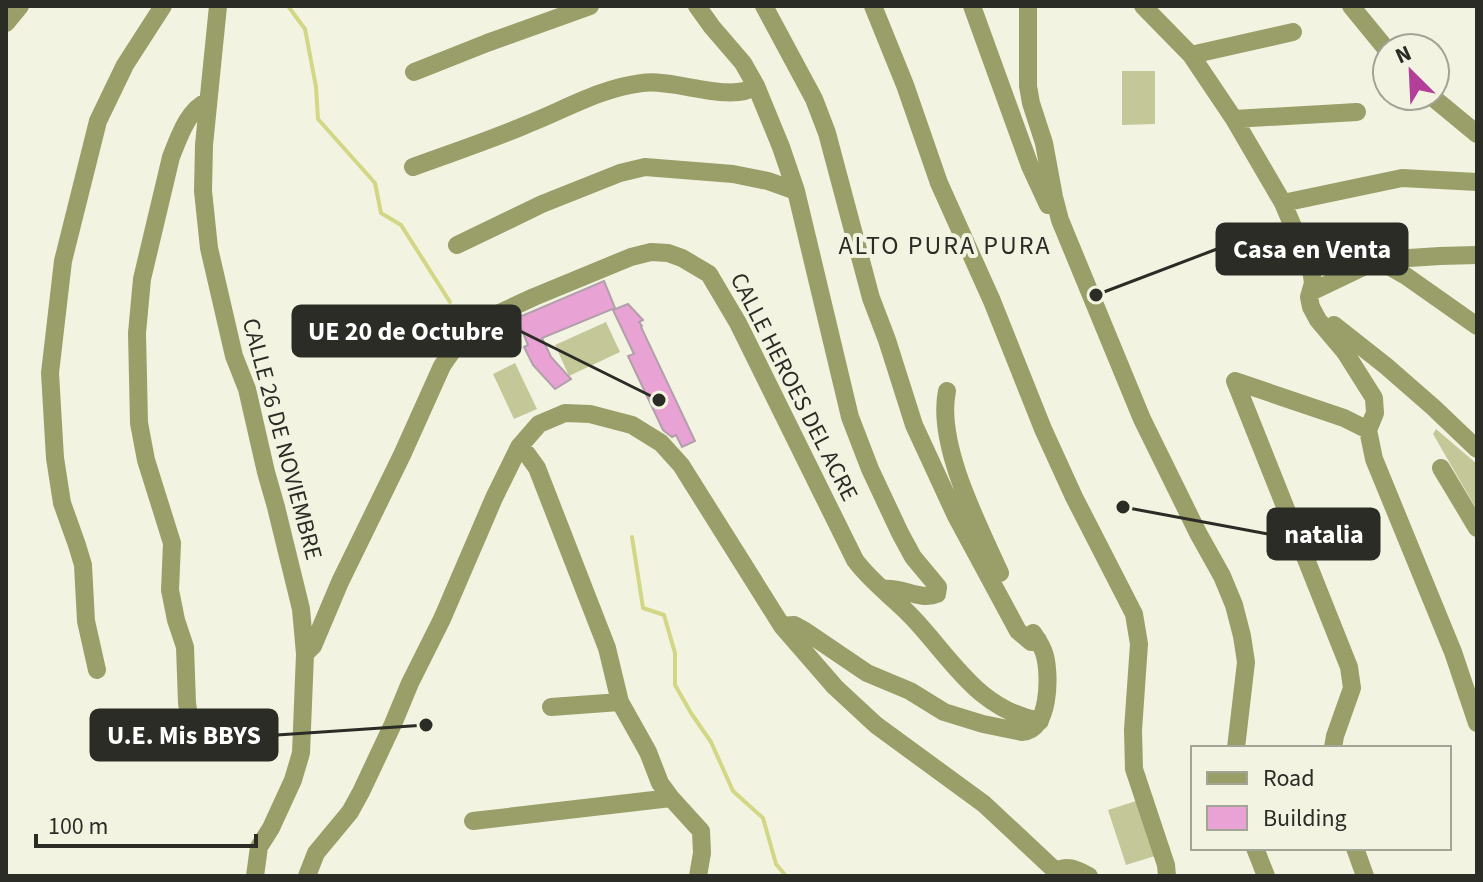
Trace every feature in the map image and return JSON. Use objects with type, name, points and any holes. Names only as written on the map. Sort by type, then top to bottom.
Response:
[{"type":"street","points":[[6,23],[20,6]]},
{"type":"street","points":[[97,670],[86,621],[83,565],[62,503],[55,458],[50,373],[63,261],[98,121],[125,65],[163,6]]},
{"type":"street","name":"CALLE 26 DE NOVIEMBRE","points":[[218,6],[203,191],[209,248],[234,356],[247,389],[301,609],[305,654],[301,753],[293,780],[259,847],[255,876]]},
{"type":"street","points":[[414,72],[590,6]]},
{"type":"street","points":[[697,6],[743,63],[756,86],[796,191],[850,417],[900,533],[913,557],[938,587],[937,594],[930,597],[894,588],[884,589]]},
{"type":"street","points":[[764,6],[814,99],[827,133],[871,298],[914,425],[956,516],[1018,631],[1031,642],[1038,640]]},
{"type":"street","points":[[873,6],[939,183],[992,301],[1043,429],[1134,614],[1139,644],[1133,730],[1134,769],[1163,854],[1167,876]]},
{"type":"street","points":[[972,6],[1030,166],[1060,220]]},
{"type":"street","points":[[1028,6],[1028,86],[1060,220],[1142,419],[1234,605],[1246,662],[1236,746]]},
{"type":"street","points":[[1143,6],[1191,55],[1234,119],[1283,203],[1311,269],[1311,307],[1374,398],[1375,413],[1368,430],[1374,459],[1464,681],[1477,723]]},
{"type":"street","points":[[1351,6],[1372,32]]},
{"type":"street","points":[[1191,55],[1293,32]]},
{"type":"street","points":[[413,167],[525,126],[607,90],[646,82],[725,92],[752,90],[756,86]]},
{"type":"street","points":[[191,750],[185,647],[170,590],[172,543],[146,460],[139,423],[137,333],[142,279],[171,157],[193,113],[208,101]]},
{"type":"street","points":[[1451,111],[1475,129]]},
{"type":"street","points":[[1234,119],[1357,112]]},
{"type":"street","points":[[457,245],[542,204],[620,173],[645,167],[733,174],[796,191]]},
{"type":"street","points":[[1283,203],[1402,178],[1477,182]]},
{"type":"street","name":"CALLE HEROES DEL ACRE","points":[[305,654],[313,646],[442,366],[469,327],[631,257],[651,252],[668,253],[709,274],[738,323],[864,573],[884,589],[984,696],[1007,710],[1040,721]]},
{"type":"street","points":[[1310,294],[1378,260],[1477,255]]},
{"type":"street","points":[[1378,260],[1477,326]]},
{"type":"street","points":[[1310,294],[1337,329],[1386,366],[1477,449]]},
{"type":"street","points":[[1333,746],[1352,688],[1349,667],[1235,381],[1344,418],[1368,430]]},
{"type":"street","points":[[782,626],[794,625],[867,673],[910,691],[944,712],[1013,731],[1028,732],[1036,728],[1048,686],[1045,656],[1015,606],[963,489],[946,433],[947,391]]},
{"type":"street","points":[[307,876],[316,853],[350,812],[373,769],[519,447],[539,424],[565,413],[590,414],[632,425],[661,443],[681,465],[782,626],[835,687],[876,725],[984,804],[1058,874],[1059,869],[1065,868],[1089,876]]},
{"type":"street","points":[[519,447],[537,468],[607,648],[620,702],[648,752],[657,778],[701,831],[702,853],[698,876]]},
{"type":"street","points":[[1441,468],[1477,528]]},
{"type":"street","points":[[551,707],[620,702]]},
{"type":"street","points":[[473,821],[671,798]]},
{"type":"street","points":[[1256,850],[1266,876]]},
{"type":"street","points":[[1356,850],[1365,876]]},
{"type":"green space","points":[[1122,71],[1155,71],[1155,124],[1122,125]]},
{"type":"green space","points":[[606,322],[620,352],[569,376],[555,345]]},
{"type":"green space","points":[[515,363],[537,409],[514,419],[493,374]]},
{"type":"green space","points":[[1436,429],[1477,464],[1477,510],[1433,434]]},
{"type":"green space","points":[[1139,800],[1158,855],[1126,865],[1108,810]]},
{"type":"building","points":[[604,281],[615,308],[542,338],[551,357],[571,379],[555,389],[533,365],[524,347],[528,345],[517,318]]},
{"type":"building","points":[[628,304],[643,320],[639,322],[641,327],[695,441],[682,447],[676,435],[672,437],[663,430],[628,356],[634,354],[613,310]]},
{"type":"waterway","points":[[288,6],[305,29],[316,87],[318,119],[375,183],[381,213],[401,225],[450,302]]},
{"type":"waterway","points":[[632,537],[643,608],[664,615],[675,653],[675,685],[711,742],[733,791],[763,818],[776,864],[786,876]]},
{"type":"place","name":"Casa en Venta","points":[[1096,295]]},
{"type":"place","name":"UE 20 de Octubre","points":[[659,400]]},
{"type":"place","name":"natalia","points":[[1123,507]]},
{"type":"place","name":"U.E. Mis BBYS","points":[[426,725]]},
{"type":"district","name":"ALTO PURA PURA","points":[[945,245]]}]
